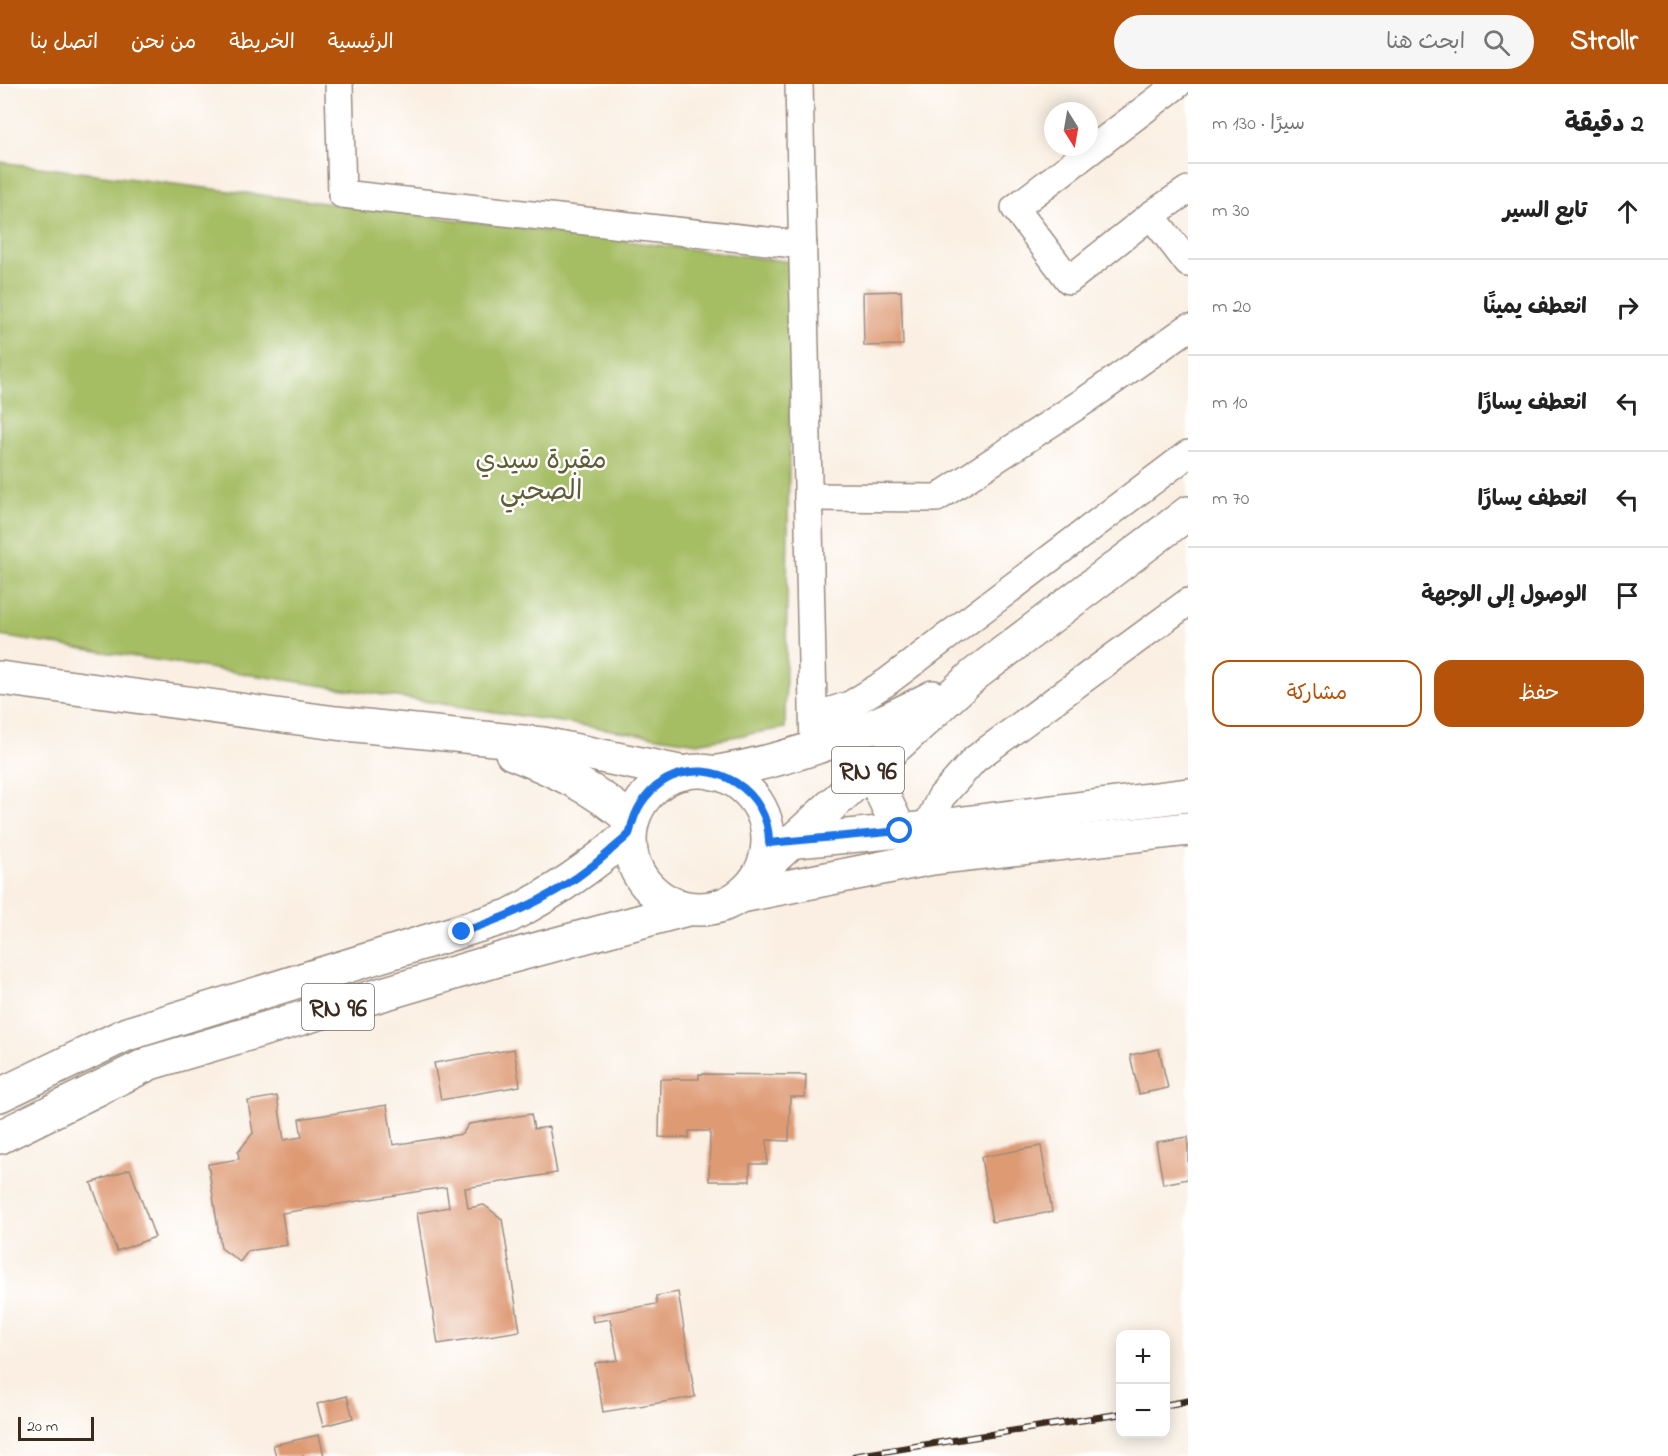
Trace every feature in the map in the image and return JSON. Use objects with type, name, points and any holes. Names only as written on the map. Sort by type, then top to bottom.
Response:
[{"type":"main road","name":"RN 96","points":[[774,851],[870,769],[974,675],[1188,513]]},
{"type":"main road","name":"RN 96","points":[[698,773],[745,768],[814,750],[865,731],[974,675]]},
{"type":"main road","points":[[0,678],[336,723],[543,744],[698,773],[735,781],[752,795],[764,815],[774,851],[756,881],[741,896],[725,905],[706,910],[687,909],[659,896],[638,873],[631,854],[631,827],[640,804],[651,790],[666,780],[698,773]]},
{"type":"main road","points":[[471,737],[565,774],[609,800],[631,827]]},
{"type":"main road","points":[[870,769],[913,830]]},
{"type":"main road","points":[[774,851],[913,830],[1188,795]]},
{"type":"main road","name":"RN 96","points":[[0,1095],[127,1034],[509,916],[553,894],[594,866],[631,827]]},
{"type":"main road","points":[[741,896],[932,858],[1188,829]]},
{"type":"main road","name":"RN 96","points":[[0,1137],[150,1063],[511,956],[687,909]]},
{"type":"street","points":[[339,84],[342,194],[803,245]]},
{"type":"street","points":[[799,84],[814,750]]},
{"type":"street","points":[[1188,94],[1179,84],[1015,208],[1069,280],[1151,215],[1188,190]]},
{"type":"street","points":[[1151,215],[1188,263]]},
{"type":"street","points":[[808,497],[937,498],[1188,328]]},
{"type":"street","points":[[815,716],[850,705],[887,682],[1188,454]]},
{"type":"street","points":[[913,830],[951,783],[975,759],[1188,602]]},
{"type":"green space","name":"مقبرة سيدي الصحبي","points":[[0,162],[792,262],[785,728],[697,743],[0,636]]},
{"type":"building","points":[[901,291],[903,345],[864,346],[863,292]]},
{"type":"building","points":[[514,1049],[520,1086],[441,1100],[434,1063]]},
{"type":"building","points":[[1159,1049],[1168,1088],[1139,1094],[1130,1055]]},
{"type":"building","points":[[699,1074],[806,1075],[805,1097],[790,1097],[789,1141],[767,1140],[767,1164],[750,1164],[750,1181],[709,1181],[710,1131],[689,1131],[689,1138],[659,1137],[660,1079],[699,1079]]},
{"type":"building","points":[[277,1096],[284,1140],[302,1137],[299,1119],[387,1105],[393,1145],[462,1134],[469,1124],[531,1114],[534,1129],[549,1127],[557,1173],[465,1188],[468,1208],[484,1205],[502,1219],[520,1331],[438,1344],[417,1213],[449,1207],[446,1187],[282,1213],[287,1245],[248,1251],[240,1262],[221,1248],[208,1164],[239,1159],[238,1152],[253,1133],[248,1101]]},
{"type":"building","points":[[1188,1137],[1188,1179],[1163,1184],[1156,1142]]},
{"type":"building","points":[[1041,1146],[1052,1212],[992,1222],[981,1157]]},
{"type":"building","points":[[130,1169],[155,1237],[117,1251],[91,1183]]},
{"type":"building","points":[[678,1292],[695,1397],[603,1412],[595,1363],[618,1360],[610,1319],[593,1322],[592,1315],[657,1304],[656,1296]]},
{"type":"building","points":[[347,1396],[353,1418],[323,1426],[317,1404]]},
{"type":"building","points":[[319,1435],[324,1456],[276,1456],[273,1445]]},
{"type":"railway","points":[[1170,1404],[1188,1401]]},
{"type":"railway","points":[[855,1456],[1116,1415]]},
{"type":"route","points":[[462,932],[509,916],[553,894],[594,866],[630,833],[632,821],[640,804],[651,790],[666,780],[684,773],[713,772],[735,781],[752,795],[764,815],[769,843],[900,831]]}]
